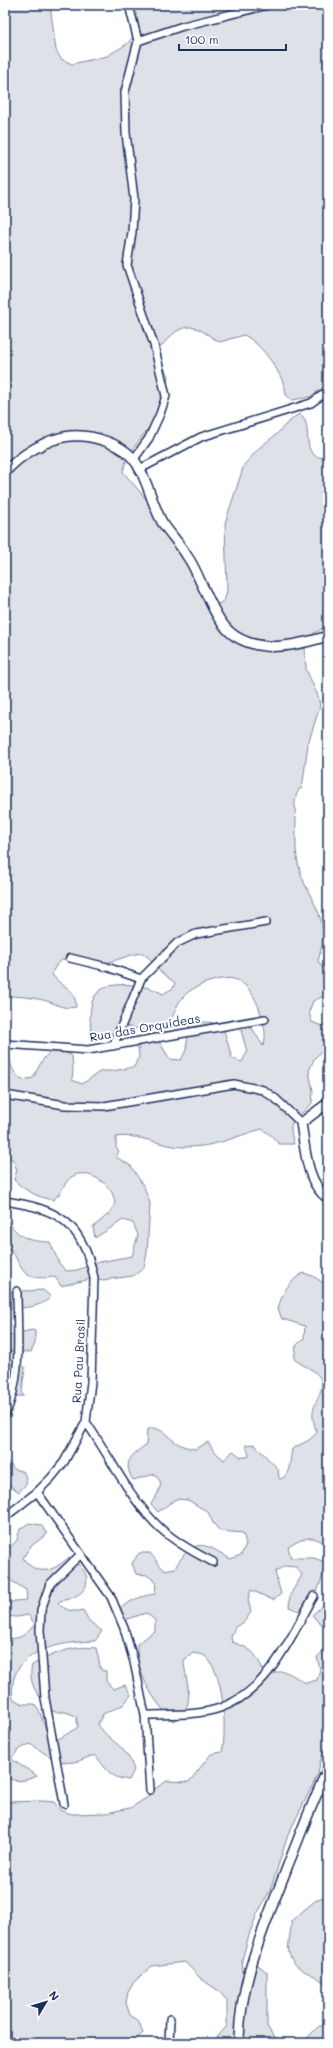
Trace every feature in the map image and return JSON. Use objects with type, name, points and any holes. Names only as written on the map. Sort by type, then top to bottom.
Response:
[{"type":"street","points":[[129,5],[138,41],[125,92],[126,133],[134,200],[132,232],[127,265],[154,345],[166,396],[149,438],[134,459]]},
{"type":"street","points":[[138,41],[183,26],[268,5]]},
{"type":"street","points":[[140,469],[201,437],[311,403],[328,390]]},
{"type":"street","points":[[5,472],[22,458],[48,442],[62,437],[78,435],[97,438],[115,445],[134,459],[140,469],[160,517],[188,557],[219,619],[233,635],[249,644],[262,646],[300,645],[328,636]]},
{"type":"street","points":[[114,1046],[141,979],[177,943],[184,938],[196,934],[266,922]]},
{"type":"street","points":[[70,958],[107,966],[141,979]]},
{"type":"street","name":"Rua das Orquídeas","points":[[5,1044],[88,1050],[265,1019]]},
{"type":"street","points":[[5,1095],[65,1106],[104,1106],[234,1084],[263,1090],[276,1098],[301,1123],[315,1183],[328,1198]]},
{"type":"street","points":[[301,1123],[328,1103]]},
{"type":"street","name":"Rua Pau Brasil","points":[[5,1201],[33,1205],[46,1209],[59,1216],[72,1228],[87,1253],[94,1278],[91,1382],[86,1422],[64,1462],[37,1492],[5,1517]]},
{"type":"street","points":[[5,1415],[12,1400],[17,1381],[17,1291]]},
{"type":"street","points":[[86,1422],[105,1449],[139,1505],[155,1524],[191,1551],[213,1562]]},
{"type":"street","points":[[37,1492],[111,1597],[124,1628],[134,1662],[145,1715],[150,1790]]},
{"type":"street","points":[[64,1804],[45,1698],[40,1630],[41,1610],[50,1584],[81,1554]]},
{"type":"street","points":[[145,1715],[198,1713],[220,1708],[237,1700],[268,1674],[314,1596]]},
{"type":"street","points":[[239,2043],[239,2025],[248,1974],[258,1940],[328,1770]]},
{"type":"street","points":[[169,2043],[170,2019]]},
{"type":"shaded area","points":[[5,5],[50,5],[56,50],[61,59],[72,64],[107,56],[127,44],[134,36],[126,5],[328,5],[328,384],[310,397],[292,400],[286,395],[285,387],[271,361],[251,339],[244,335],[220,342],[195,328],[186,327],[181,329],[167,340],[157,353],[168,376],[167,389],[153,422],[132,450],[126,461],[123,472],[189,549],[203,599],[213,606],[224,601],[227,591],[225,523],[244,465],[259,448],[296,416],[301,414],[305,420],[308,442],[313,454],[319,457],[328,458],[328,626],[314,633],[306,640],[306,669],[318,696],[320,706],[308,744],[302,789],[300,788],[296,795],[295,808],[298,863],[302,877],[321,919],[322,944],[318,961],[324,970],[328,970],[328,994],[313,1001],[309,1012],[312,1022],[322,1026],[328,1022],[328,1036],[323,1050],[314,1059],[309,1071],[313,1091],[312,1103],[294,1119],[292,1123],[291,1128],[294,1144],[279,1144],[272,1136],[262,1129],[214,1144],[194,1147],[174,1146],[140,1138],[124,1136],[116,1137],[116,1148],[119,1151],[116,1157],[131,1166],[144,1187],[150,1203],[147,1253],[144,1268],[133,1276],[103,1280],[95,1278],[61,1286],[55,1277],[37,1278],[28,1275],[22,1269],[10,1250],[5,1251],[5,1217],[14,1229],[23,1237],[50,1242],[59,1263],[66,1271],[77,1270],[99,1262],[132,1256],[138,1235],[133,1223],[123,1220],[95,1238],[93,1227],[110,1213],[115,1203],[108,1187],[94,1177],[83,1174],[73,1176],[67,1181],[57,1197],[53,1200],[32,1193],[14,1180],[17,1170],[13,1160],[5,1155],[5,1041],[12,1067],[17,1076],[22,1080],[33,1078],[40,1064],[48,1054],[52,1051],[58,1050],[72,1056],[72,1080],[82,1084],[101,1071],[112,1071],[134,1067],[139,1057],[138,1047],[148,1041],[158,1040],[170,1059],[181,1060],[186,1050],[189,1026],[198,1023],[210,1022],[223,1027],[232,1058],[242,1062],[247,1052],[241,1030],[252,1028],[263,1046],[265,1033],[259,1007],[251,992],[239,981],[228,978],[214,980],[187,993],[179,1002],[173,1016],[167,1024],[154,1030],[145,1031],[125,1026],[119,1028],[111,1034],[100,1035],[91,1033],[91,1006],[95,996],[104,988],[121,985],[140,986],[163,994],[173,988],[175,983],[157,969],[151,960],[143,953],[130,955],[109,962],[76,958],[62,960],[56,965],[52,974],[60,983],[71,991],[76,1007],[66,1008],[48,1001],[33,998],[5,996]]},
{"type":"shaded area","points":[[303,1273],[313,1276],[328,1286],[328,1547],[318,1540],[309,1538],[288,1547],[291,1558],[314,1558],[325,1562],[324,1569],[318,1590],[310,1602],[299,1611],[289,1607],[290,1595],[302,1575],[296,1567],[284,1566],[275,1572],[281,1594],[273,1600],[251,1590],[248,1600],[251,1612],[244,1622],[235,1627],[231,1637],[232,1642],[247,1648],[255,1655],[267,1678],[278,1672],[283,1672],[291,1674],[306,1683],[317,1680],[320,1669],[317,1657],[328,1647],[328,1741],[320,1762],[318,1774],[288,1835],[270,1891],[257,1914],[242,1960],[243,1972],[245,1972],[248,1966],[258,1965],[267,1972],[267,2026],[273,2036],[287,2043],[212,2043],[227,2026],[227,2001],[220,1992],[200,1978],[185,1962],[152,1966],[134,1982],[128,1992],[126,2003],[130,2015],[139,2022],[143,2033],[132,2043],[5,2043],[5,1802],[54,1802],[61,1811],[72,1814],[106,1813],[130,1808],[148,1797],[156,1788],[167,1781],[189,1782],[211,1754],[222,1752],[224,1716],[220,1687],[216,1674],[205,1656],[193,1653],[184,1660],[189,1694],[188,1701],[186,1709],[173,1721],[147,1686],[139,1666],[137,1655],[137,1644],[155,1631],[155,1620],[146,1613],[124,1620],[115,1613],[134,1600],[155,1594],[156,1582],[147,1575],[136,1574],[132,1563],[139,1553],[150,1553],[164,1570],[175,1568],[181,1558],[193,1547],[206,1546],[230,1559],[241,1555],[246,1544],[243,1533],[220,1531],[213,1523],[208,1512],[188,1500],[176,1499],[158,1512],[151,1504],[158,1493],[161,1483],[155,1474],[133,1480],[128,1464],[132,1456],[146,1445],[147,1430],[155,1428],[164,1432],[175,1442],[187,1447],[195,1449],[208,1442],[214,1451],[224,1460],[233,1451],[241,1457],[248,1457],[249,1455],[246,1445],[254,1444],[278,1469],[279,1478],[281,1479],[287,1474],[292,1449],[309,1440],[317,1433],[313,1420],[313,1412],[322,1385],[318,1375],[294,1359],[296,1346],[304,1338],[305,1326],[282,1319],[278,1309],[286,1288],[293,1280]]},
{"type":"shaded area","points":[[43,1290],[51,1297],[41,1304],[30,1307],[5,1308],[5,1292]]},
{"type":"shaded area","points":[[32,1330],[35,1331],[35,1344],[31,1352],[5,1351],[5,1336]]},
{"type":"shaded area","points":[[5,1364],[16,1364],[25,1367],[22,1393],[24,1396],[16,1396],[5,1402]]},
{"type":"shaded area","points":[[5,1458],[14,1469],[24,1472],[27,1483],[19,1492],[5,1482]]},
{"type":"shaded area","points":[[29,1523],[41,1525],[47,1534],[30,1547],[23,1558],[28,1564],[39,1570],[51,1569],[69,1557],[78,1564],[83,1570],[87,1584],[79,1594],[58,1603],[70,1610],[83,1610],[89,1621],[102,1631],[95,1641],[51,1647],[38,1652],[26,1660],[18,1670],[13,1683],[13,1699],[23,1704],[35,1704],[48,1735],[59,1739],[78,1727],[76,1716],[66,1712],[54,1712],[44,1702],[36,1691],[31,1679],[32,1665],[62,1651],[87,1647],[96,1648],[101,1670],[106,1671],[106,1681],[113,1689],[125,1685],[131,1695],[123,1705],[103,1714],[98,1724],[103,1731],[122,1749],[130,1761],[134,1770],[129,1780],[113,1775],[95,1755],[74,1762],[62,1761],[50,1757],[30,1744],[20,1749],[11,1758],[37,1776],[21,1781],[5,1777],[5,1642],[7,1639],[22,1636],[35,1624],[28,1615],[17,1617],[5,1616],[5,1605],[15,1601],[27,1600],[26,1590],[5,1577],[5,1553],[17,1540],[20,1529]]},
{"type":"shaded area","points":[[328,1601],[328,1625],[319,1623],[312,1615]]},
{"type":"shaded area","points":[[328,1895],[328,1990],[325,1984],[315,1976],[297,1966],[292,1961],[289,1953],[289,1941],[291,1921],[316,1900]]},
{"type":"shaded area","points":[[328,2005],[328,2043],[302,2043],[319,2026],[323,2026]]}]
